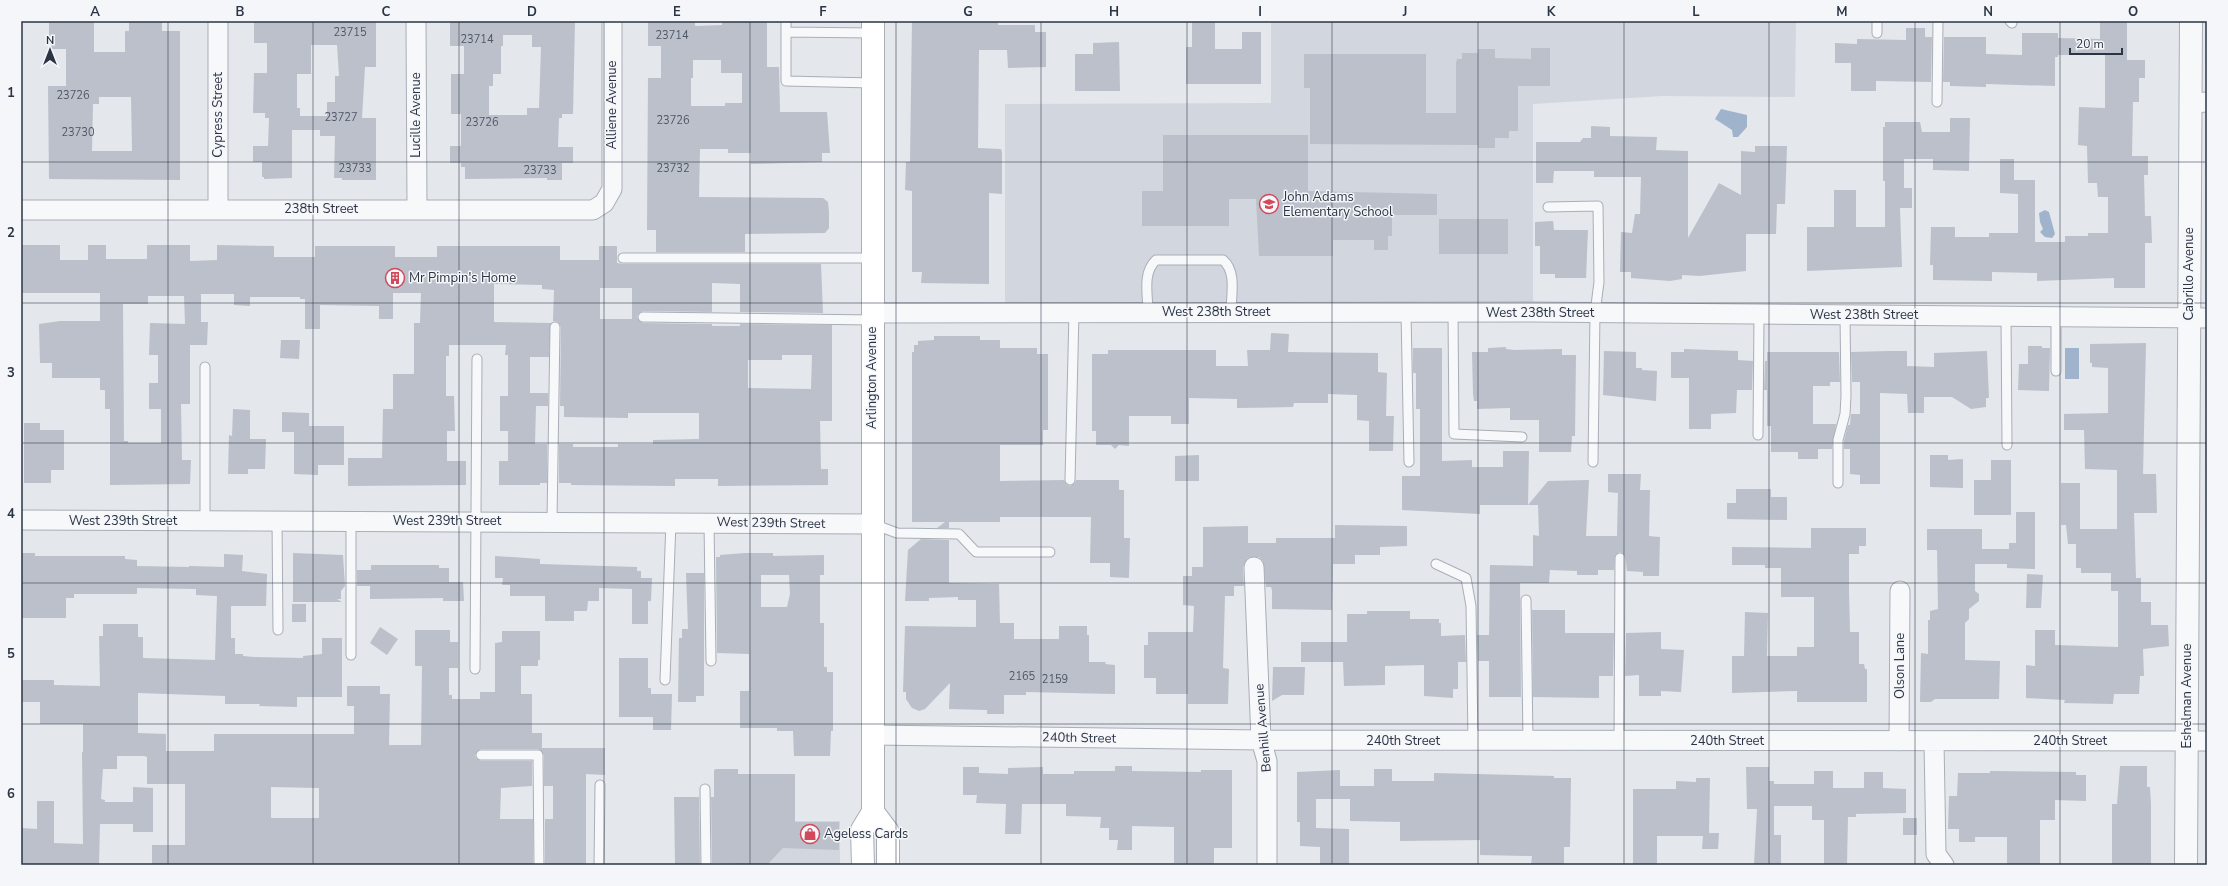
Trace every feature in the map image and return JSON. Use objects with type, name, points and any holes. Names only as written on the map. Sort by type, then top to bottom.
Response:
[{"type":"main road","name":"Arlington Avenue","points":[[873,27],[873,812]]},
{"type":"main road","points":[[863,865],[862,830],[873,812],[888,832],[888,865]]},
{"type":"street","name":"Cypress Street","points":[[218,21],[218,209]]},
{"type":"street","name":"Lucille Avenue","points":[[416,21],[417,209]]},
{"type":"street","name":"Alliene Avenue","points":[[612,21],[612,189]]},
{"type":"street","name":"Cabrillo Avenue","points":[[2188,527],[2198,318],[2198,102],[2191,21]]},
{"type":"street","name":"238th Street","points":[[21,210],[593,210],[604,203],[612,189]]},
{"type":"street","name":"West 238th Street","points":[[873,316],[1074,312],[1453,312],[2198,318]]},
{"type":"street","name":"West 239th Street","points":[[21,520],[709,522],[872,524]]},
{"type":"street","name":"Eshelman Avenue","points":[[2186,865],[2197,740],[2188,527]]},
{"type":"street","name":"Benhill Avenue","points":[[1254,566],[1261,740],[1267,761],[1267,865]]},
{"type":"street","name":"Olson Lane","points":[[1900,591],[1900,741]]},
{"type":"street","name":"240th Street","points":[[872,735],[1473,741],[2197,740]]},
{"type":"street","points":[[1934,741],[1936,854],[1944,865]]},
{"type":"lane","points":[[786,21],[786,81],[873,83]]},
{"type":"lane","points":[[1877,21],[1877,33]]},
{"type":"lane","points":[[1937,102],[1938,21]]},
{"type":"lane","points":[[786,32],[873,27]]},
{"type":"lane","points":[[1548,207],[1598,206],[1599,282],[1595,313],[1593,462]]},
{"type":"lane","points":[[623,258],[873,258]]},
{"type":"lane","points":[[1148,312],[1147,274],[1149,268],[1156,260],[1222,260],[1228,265],[1232,274],[1231,312]]},
{"type":"lane","points":[[1070,480],[1074,312]]},
{"type":"lane","points":[[1406,312],[1409,462]]},
{"type":"lane","points":[[1453,312],[1454,434],[1522,437]]},
{"type":"lane","points":[[1758,435],[1759,314]]},
{"type":"lane","points":[[1838,483],[1838,440],[1845,414],[1846,396],[1845,315]]},
{"type":"lane","points":[[643,317],[873,316]]},
{"type":"lane","points":[[2006,316],[2007,445]]},
{"type":"lane","points":[[2056,316],[2056,371]]},
{"type":"lane","points":[[552,522],[555,327]]},
{"type":"lane","points":[[475,668],[477,359]]},
{"type":"lane","points":[[205,367],[205,521]]},
{"type":"lane","points":[[277,521],[278,630]]},
{"type":"lane","points":[[351,521],[351,656]]},
{"type":"lane","points":[[665,680],[671,522]]},
{"type":"lane","points":[[709,522],[711,661]]},
{"type":"lane","points":[[872,524],[897,532],[959,534],[976,552],[1050,552]]},
{"type":"lane","points":[[1619,741],[1620,558]]},
{"type":"lane","points":[[1436,564],[1466,578],[1471,606],[1473,741]]},
{"type":"lane","points":[[1526,600],[1528,741]]},
{"type":"lane","points":[[481,755],[538,755],[539,865]]},
{"type":"lane","points":[[599,865],[600,785]]},
{"type":"lane","points":[[705,789],[706,865]]},
{"type":"shaded area","name":"John Adams Elementary School","points":[[1271,21],[1796,21],[1795,97],[1662,96],[1533,104],[1533,312],[1005,305],[1005,104],[1271,103]]},
{"type":"shaded area","points":[[739,821],[840,821],[840,865],[739,865]]},
{"type":"water","points":[[1721,109],[1747,115],[1747,127],[1738,137],[1733,137],[1732,130],[1715,119]]},
{"type":"water","points":[[2045,210],[2049,212],[2055,234],[2052,238],[2045,237],[2040,232],[2043,229],[2040,222],[2039,213]]},
{"type":"water","points":[[2065,348],[2079,348],[2079,379],[2065,379]]},
{"type":"building","points":[[49,21],[94,21],[94,52],[125,52],[125,31],[129,31],[129,21],[162,21],[162,31],[180,31],[180,180],[49,179],[48,86],[66,86],[66,49],[49,49]],"holes":[[[99,97],[131,97],[132,151],[92,151],[93,104],[99,104]]]},
{"type":"building","points":[[254,21],[376,21],[376,67],[365,67],[362,118],[376,118],[376,180],[342,180],[342,178],[334,178],[335,136],[320,136],[320,130],[292,130],[292,178],[264,179],[264,177],[262,177],[262,162],[253,162],[253,146],[268,146],[269,118],[265,118],[265,113],[253,113],[254,73],[267,73],[267,43],[254,43]],"holes":[[[311,45],[337,45],[339,76],[335,76],[335,102],[327,102],[327,116],[300,116],[300,108],[297,108],[297,74],[311,74]]]},
{"type":"building","points":[[450,21],[575,21],[573,114],[562,114],[562,118],[559,118],[558,147],[573,147],[573,163],[562,163],[562,180],[547,180],[547,178],[465,179],[465,167],[461,167],[461,163],[450,163],[450,146],[461,146],[461,114],[451,114],[451,74],[464,74],[464,46],[450,46]],"holes":[[[503,35],[532,35],[532,47],[541,47],[539,108],[527,108],[527,115],[489,115],[489,86],[493,86],[493,74],[501,74],[501,46],[503,46]]]},
{"type":"building","points":[[648,21],[695,22],[695,26],[722,25],[722,21],[767,21],[767,67],[779,67],[780,112],[827,112],[830,153],[822,153],[822,162],[751,164],[751,153],[728,153],[728,149],[700,149],[699,197],[823,198],[828,202],[829,212],[829,228],[825,233],[745,234],[745,252],[656,252],[656,230],[647,230],[648,78],[661,78],[661,46],[648,46]],"holes":[[[693,60],[721,60],[721,73],[742,73],[742,103],[725,103],[725,106],[691,106],[691,78],[693,78]]]},
{"type":"building","points":[[912,21],[998,21],[998,25],[1035,25],[1035,32],[1046,32],[1046,67],[1008,68],[1007,50],[979,50],[978,148],[1001,149],[1002,152],[1002,194],[989,193],[989,284],[921,283],[922,272],[912,272],[912,191],[905,190],[906,162],[910,162]]},
{"type":"building","points":[[1192,21],[1215,21],[1215,49],[1242,49],[1242,32],[1261,32],[1261,84],[1186,84],[1186,47],[1192,47]]},
{"type":"building","points":[[2100,21],[2127,21],[2127,60],[2145,60],[2145,78],[2139,78],[2139,102],[2133,102],[2132,156],[2148,156],[2148,175],[2144,175],[2145,216],[2151,216],[2152,243],[2145,243],[2145,288],[2114,288],[2114,278],[2037,281],[2037,273],[1992,272],[1992,281],[1933,280],[1933,265],[1930,265],[1931,227],[1955,227],[1955,237],[1989,237],[1989,233],[2018,233],[2018,194],[2000,193],[2000,159],[2014,159],[2014,180],[2035,180],[2035,242],[2065,242],[2065,236],[2088,236],[2088,233],[2108,233],[2108,197],[2098,197],[2097,183],[2088,183],[2087,146],[2078,145],[2079,107],[2105,108],[2105,55],[2058,55],[2058,57],[2055,57],[2055,86],[1986,84],[1986,87],[1950,86],[1950,82],[1943,82],[1944,37],[1986,37],[1986,54],[2022,55],[2022,33],[2058,33],[2058,38],[2100,39]]},
{"type":"building","points":[[1906,28],[1925,28],[1925,37],[1932,37],[1931,82],[1876,81],[1876,91],[1851,91],[1851,63],[1835,63],[1835,43],[1857,44],[1857,39],[1906,40]]},
{"type":"building","points":[[1119,42],[1120,91],[1075,91],[1075,54],[1093,54],[1093,43]]},
{"type":"building","points":[[1531,48],[1550,48],[1550,86],[1518,86],[1518,131],[1509,131],[1509,138],[1495,138],[1495,148],[1478,148],[1478,145],[1310,144],[1310,88],[1304,88],[1304,54],[1426,54],[1426,113],[1456,113],[1456,63],[1457,59],[1462,59],[1462,53],[1478,53],[1478,49],[1495,49],[1495,58],[1531,59]]},
{"type":"building","points":[[1950,118],[1970,118],[1969,171],[1933,170],[1933,159],[1904,159],[1904,188],[1912,188],[1912,208],[1900,208],[1902,267],[1807,271],[1807,227],[1834,227],[1834,190],[1856,190],[1856,227],[1885,227],[1883,127],[1885,127],[1885,122],[1920,122],[1922,132],[1950,132]]},
{"type":"building","points":[[1591,126],[1610,127],[1610,136],[1657,137],[1656,150],[1688,151],[1688,238],[1719,183],[1741,195],[1741,151],[1755,152],[1755,146],[1787,146],[1785,204],[1777,204],[1776,234],[1746,234],[1746,271],[1700,276],[1682,275],[1682,279],[1670,281],[1631,278],[1631,272],[1620,272],[1621,232],[1632,233],[1635,214],[1640,214],[1641,177],[1594,177],[1594,171],[1554,171],[1553,183],[1536,183],[1536,142],[1580,142],[1583,138],[1591,138]]},
{"type":"building","points":[[1163,135],[1308,135],[1308,191],[1437,194],[1437,215],[1392,215],[1392,236],[1388,236],[1388,250],[1374,250],[1374,240],[1333,240],[1333,256],[1259,256],[1256,199],[1229,199],[1229,226],[1142,226],[1142,191],[1163,191]]},
{"type":"building","points":[[1439,219],[1508,219],[1508,254],[1439,254]]},
{"type":"building","points":[[1553,221],[1554,230],[1588,230],[1586,278],[1555,278],[1555,274],[1540,274],[1540,246],[1535,246],[1535,222]]},
{"type":"building","points":[[21,245],[60,245],[60,260],[88,260],[88,245],[106,245],[106,259],[147,259],[147,245],[190,245],[190,261],[217,260],[217,245],[274,246],[274,257],[315,257],[315,246],[395,246],[395,257],[437,257],[437,246],[560,246],[560,260],[599,260],[599,246],[617,246],[617,263],[623,264],[821,264],[823,313],[740,312],[740,284],[712,283],[712,312],[643,311],[638,314],[637,317],[643,323],[712,324],[712,326],[740,326],[740,324],[832,325],[832,421],[820,421],[821,469],[828,469],[828,485],[718,486],[718,479],[675,479],[675,486],[571,485],[571,483],[559,483],[559,444],[573,444],[573,447],[618,447],[618,444],[653,444],[653,440],[699,439],[699,413],[628,413],[628,418],[564,417],[564,406],[560,406],[561,327],[558,322],[553,321],[554,290],[542,289],[542,285],[494,284],[494,322],[551,323],[549,357],[530,357],[530,393],[548,393],[548,406],[536,406],[535,444],[547,444],[547,483],[540,483],[540,485],[499,485],[499,461],[508,461],[508,431],[500,431],[500,396],[508,396],[508,355],[505,355],[506,345],[449,345],[449,356],[446,356],[446,396],[454,396],[455,431],[447,431],[447,461],[466,461],[466,485],[348,486],[348,458],[382,458],[383,409],[393,409],[393,374],[414,374],[414,323],[420,323],[421,293],[393,293],[393,319],[379,319],[379,306],[320,305],[320,329],[305,329],[305,299],[300,299],[300,297],[250,297],[250,306],[234,305],[234,294],[201,294],[201,322],[208,322],[207,345],[190,345],[190,404],[181,404],[182,460],[191,460],[190,484],[110,485],[110,409],[105,409],[105,390],[100,390],[100,378],[52,378],[52,363],[40,363],[39,324],[60,321],[100,321],[100,293],[21,293]],"holes":[[[600,288],[632,288],[632,319],[600,319]],[[148,296],[184,296],[185,324],[150,323],[149,355],[158,355],[158,383],[149,383],[149,409],[161,409],[161,443],[128,443],[128,441],[124,441],[123,304],[148,304]],[[782,355],[812,355],[811,389],[748,388],[748,360],[782,360]]]},
{"type":"building","points":[[1271,333],[1289,334],[1288,352],[1378,353],[1378,372],[1387,373],[1386,416],[1394,416],[1393,451],[1369,451],[1369,421],[1357,420],[1357,395],[1328,394],[1328,403],[1294,403],[1293,407],[1237,408],[1237,399],[1189,398],[1189,424],[1171,424],[1171,416],[1129,416],[1129,446],[1119,445],[1115,449],[1111,445],[1096,445],[1096,431],[1092,431],[1092,354],[1108,354],[1108,350],[1216,350],[1216,366],[1248,366],[1247,350],[1270,350]]},
{"type":"building","points":[[934,336],[980,336],[980,340],[1000,340],[1000,348],[1037,348],[1037,354],[1048,354],[1048,430],[1043,430],[1043,445],[1000,445],[1000,481],[1064,480],[1067,485],[1070,486],[1075,483],[1076,480],[1119,480],[1119,490],[1124,490],[1124,538],[1130,538],[1129,578],[1110,577],[1110,563],[1090,563],[1091,517],[1000,517],[1000,522],[949,522],[949,528],[937,528],[945,522],[912,522],[912,352],[914,352],[914,345],[918,345],[918,341],[934,340]]},
{"type":"building","points":[[281,340],[300,340],[299,359],[280,358]]},
{"type":"building","points":[[2146,343],[2143,474],[2156,474],[2157,513],[2134,513],[2136,578],[2141,578],[2141,602],[2151,602],[2151,625],[2168,625],[2169,646],[2143,649],[2144,676],[2140,676],[2139,694],[2114,694],[2113,704],[2064,703],[2065,700],[2026,698],[2026,665],[2035,666],[2035,630],[2055,630],[2055,645],[2118,647],[2118,591],[2111,591],[2111,573],[2081,573],[2081,568],[2076,568],[2076,544],[2068,544],[2066,525],[2061,525],[2061,483],[2080,483],[2080,529],[2117,529],[2117,470],[2085,469],[2084,430],[2064,430],[2064,414],[2108,413],[2108,368],[2092,367],[2092,363],[2090,363],[2090,344]]},
{"type":"building","points":[[2028,346],[2042,346],[2042,348],[2050,348],[2049,391],[2018,390],[2019,364],[2028,364]]},
{"type":"building","points":[[1506,347],[1506,349],[1514,350],[1562,349],[1562,355],[1576,355],[1575,436],[1572,436],[1571,452],[1539,452],[1539,420],[1510,420],[1510,408],[1477,409],[1477,401],[1474,401],[1473,394],[1472,352],[1488,352],[1488,348]]},
{"type":"building","points":[[1413,348],[1442,348],[1442,461],[1472,460],[1472,467],[1503,467],[1503,451],[1529,451],[1528,505],[1480,505],[1480,514],[1402,510],[1402,476],[1420,476],[1420,409],[1416,409],[1416,373],[1413,373]]},
{"type":"building","points":[[1684,349],[1738,351],[1738,360],[1753,361],[1752,390],[1737,390],[1736,413],[1711,414],[1711,429],[1689,429],[1689,378],[1671,378],[1671,352],[1684,352]]},
{"type":"building","points":[[1604,351],[1636,352],[1636,368],[1657,371],[1656,401],[1603,395]]},
{"type":"building","points":[[1907,351],[1907,366],[1934,367],[1934,353],[1987,351],[1989,398],[1986,398],[1986,407],[1971,409],[1952,397],[1924,397],[1924,413],[1908,413],[1907,394],[1880,393],[1880,484],[1860,484],[1860,475],[1850,474],[1850,449],[1844,449],[1844,441],[1848,425],[1850,425],[1851,414],[1860,414],[1860,382],[1852,382],[1851,352]]},
{"type":"building","points":[[1767,352],[1839,352],[1840,382],[1830,382],[1830,386],[1813,386],[1813,424],[1836,424],[1832,449],[1818,449],[1818,459],[1798,459],[1798,452],[1771,452],[1771,426],[1767,426],[1767,390],[1764,390],[1765,361],[1767,361]]},
{"type":"building","points":[[233,409],[250,410],[250,439],[266,439],[265,469],[248,469],[248,474],[228,474],[229,435],[232,436]]},
{"type":"building","points":[[282,412],[309,413],[309,426],[344,426],[344,465],[318,465],[318,475],[294,474],[294,432],[282,432]]},
{"type":"building","points":[[24,423],[40,423],[40,430],[64,430],[64,470],[51,470],[51,483],[24,483]]},
{"type":"building","points":[[1199,455],[1199,481],[1175,481],[1175,456]]},
{"type":"building","points":[[1930,455],[1948,455],[1948,460],[1963,459],[1963,488],[1930,487]]},
{"type":"building","points":[[1991,460],[2011,460],[2011,515],[1974,515],[1974,480],[1991,480]]},
{"type":"building","points":[[1608,474],[1641,474],[1640,490],[1650,490],[1649,536],[1660,537],[1659,576],[1643,576],[1643,572],[1627,571],[1625,555],[1620,552],[1615,555],[1614,570],[1598,570],[1598,575],[1577,575],[1577,571],[1550,570],[1549,583],[1520,583],[1521,697],[1489,697],[1489,661],[1478,661],[1477,635],[1489,635],[1490,565],[1533,566],[1533,535],[1539,536],[1538,505],[1528,505],[1548,481],[1589,480],[1586,536],[1617,536],[1618,493],[1608,492]]},
{"type":"building","points":[[1736,489],[1771,489],[1771,497],[1787,497],[1787,520],[1727,519],[1727,503],[1736,503]]},
{"type":"building","points":[[2016,512],[2035,512],[2035,569],[2007,568],[2007,564],[1975,564],[1975,591],[1979,594],[1979,601],[1969,609],[1969,619],[1965,623],[1965,660],[2000,661],[1999,699],[1935,699],[1931,702],[1920,702],[1921,653],[1928,654],[1928,620],[1930,620],[1930,611],[1938,609],[1937,550],[1927,550],[1927,529],[1982,529],[1982,549],[2009,549],[2009,543],[2016,543]]},
{"type":"building","points":[[1335,525],[1407,526],[1407,546],[1380,547],[1380,555],[1355,555],[1355,564],[1333,564],[1332,610],[1272,609],[1272,590],[1271,587],[1266,587],[1263,561],[1259,557],[1248,558],[1243,567],[1244,586],[1234,586],[1234,596],[1225,596],[1223,668],[1229,669],[1228,704],[1188,704],[1188,694],[1156,694],[1156,678],[1144,678],[1144,645],[1148,645],[1148,632],[1193,632],[1194,606],[1183,605],[1183,576],[1192,576],[1192,567],[1203,567],[1203,527],[1248,526],[1248,543],[1276,543],[1276,538],[1335,538]]},
{"type":"building","points":[[1811,528],[1866,528],[1866,546],[1859,546],[1859,554],[1849,554],[1849,591],[1850,632],[1859,632],[1859,664],[1864,664],[1865,669],[1867,669],[1867,702],[1797,702],[1797,691],[1732,693],[1732,656],[1744,656],[1745,612],[1768,613],[1767,656],[1797,656],[1797,647],[1814,647],[1814,597],[1781,597],[1781,568],[1765,568],[1765,565],[1732,565],[1732,547],[1811,548]]},
{"type":"building","points":[[921,539],[949,540],[949,583],[999,584],[1000,623],[1014,623],[1014,639],[1059,639],[1059,626],[1087,626],[1087,635],[1089,635],[1089,662],[1106,662],[1105,664],[1115,665],[1115,694],[1026,692],[1026,695],[1004,695],[1004,714],[987,714],[987,710],[949,709],[950,683],[925,709],[919,711],[912,708],[906,699],[906,692],[903,692],[905,626],[976,627],[976,600],[958,600],[958,597],[929,598],[929,601],[905,601],[908,550]]},
{"type":"building","points":[[21,553],[35,553],[35,556],[125,556],[125,559],[137,560],[137,566],[189,567],[224,567],[224,554],[243,555],[242,571],[267,574],[266,606],[231,606],[231,638],[235,638],[235,654],[243,654],[243,656],[254,657],[303,658],[303,656],[322,654],[322,638],[342,638],[342,697],[297,697],[297,707],[259,706],[260,704],[225,704],[225,696],[138,693],[138,733],[166,734],[166,751],[214,751],[214,734],[354,734],[354,706],[347,706],[347,686],[380,686],[380,694],[390,694],[389,745],[421,745],[422,666],[415,666],[415,630],[450,630],[450,642],[458,642],[458,668],[449,668],[449,695],[452,695],[452,699],[480,699],[480,692],[495,692],[495,643],[502,642],[502,631],[540,631],[540,660],[538,660],[538,666],[521,666],[521,694],[532,694],[532,733],[542,733],[542,748],[605,748],[605,775],[586,774],[586,865],[545,865],[545,819],[553,819],[553,786],[544,786],[544,755],[538,749],[481,749],[475,755],[476,758],[481,761],[532,761],[532,786],[501,788],[500,819],[533,819],[533,865],[152,865],[152,845],[185,845],[185,784],[147,784],[147,757],[117,756],[117,769],[103,769],[101,799],[105,800],[105,802],[133,802],[133,787],[153,788],[153,832],[133,832],[133,824],[100,824],[99,865],[21,865],[21,828],[37,829],[37,801],[54,801],[54,843],[83,844],[83,724],[40,724],[40,702],[21,702],[21,680],[54,680],[54,685],[100,686],[99,636],[103,636],[103,624],[138,624],[138,637],[143,637],[143,658],[215,660],[217,596],[196,595],[196,589],[137,588],[137,594],[74,594],[74,598],[66,598],[66,618],[21,618]],"holes":[[[271,787],[319,788],[319,818],[271,818]]]},
{"type":"building","points":[[293,553],[343,555],[345,586],[341,591],[341,599],[337,599],[342,602],[293,602]]},
{"type":"building","points":[[773,553],[773,556],[824,555],[824,575],[820,575],[820,623],[824,623],[824,667],[827,667],[827,672],[833,672],[833,731],[831,731],[830,756],[794,756],[793,731],[777,731],[777,728],[740,728],[740,691],[749,691],[749,654],[717,653],[716,557],[720,557],[720,555]],"holes":[[[761,575],[789,575],[790,594],[787,607],[761,607]]]},
{"type":"building","points":[[495,556],[540,559],[540,564],[637,567],[637,571],[641,571],[641,578],[652,578],[651,601],[648,601],[648,624],[632,624],[632,589],[599,588],[599,601],[588,601],[587,611],[574,611],[574,621],[545,621],[545,596],[510,596],[510,585],[502,585],[503,578],[495,578]]},
{"type":"building","points":[[371,565],[439,565],[439,568],[449,568],[449,582],[463,582],[464,601],[443,601],[443,598],[370,599],[370,586],[357,586],[357,570],[371,570]]},
{"type":"building","points":[[686,573],[704,573],[704,696],[696,696],[696,702],[678,702],[679,638],[682,638],[682,629],[688,629]]},
{"type":"building","points":[[2027,574],[2043,575],[2041,608],[2026,608]]},
{"type":"building","points":[[292,604],[306,604],[306,622],[292,622]]},
{"type":"building","points":[[1532,610],[1565,610],[1565,633],[1614,633],[1613,676],[1599,676],[1599,698],[1533,697]]},
{"type":"building","points":[[1367,611],[1410,611],[1410,619],[1439,619],[1439,623],[1441,623],[1441,636],[1465,635],[1466,662],[1458,662],[1458,689],[1453,689],[1453,698],[1424,696],[1424,665],[1385,666],[1385,685],[1344,686],[1343,662],[1301,662],[1301,642],[1347,642],[1347,614],[1367,614]]},
{"type":"building","points":[[380,627],[398,639],[387,655],[370,643]]},
{"type":"building","points":[[1661,632],[1661,649],[1684,650],[1681,692],[1661,691],[1661,696],[1639,696],[1639,675],[1625,676],[1626,633]]},
{"type":"building","points":[[619,658],[648,658],[648,688],[651,688],[651,694],[672,694],[671,730],[653,730],[653,717],[619,717]]},
{"type":"building","points":[[1273,667],[1305,667],[1304,695],[1282,695],[1272,701]]},
{"type":"building","points":[[1115,766],[1132,766],[1132,771],[1201,772],[1201,770],[1232,770],[1232,848],[1214,848],[1214,864],[1174,863],[1174,827],[1132,826],[1132,850],[1117,850],[1118,840],[1109,840],[1109,828],[1100,828],[1101,817],[1066,816],[1066,804],[1022,804],[1021,834],[1005,834],[1006,804],[976,803],[977,795],[963,795],[963,767],[979,767],[979,773],[1008,774],[1008,768],[1043,767],[1043,774],[1074,774],[1074,771],[1115,771]]},
{"type":"building","points":[[2120,766],[2147,766],[2147,787],[2150,787],[2151,804],[2151,864],[2112,864],[2112,804],[2117,804]]},
{"type":"building","points":[[1746,767],[1769,767],[1769,781],[1774,781],[1774,784],[1814,784],[1814,771],[1833,771],[1833,788],[1864,788],[1864,772],[1883,772],[1883,788],[1906,789],[1906,813],[1856,814],[1856,817],[1848,817],[1847,865],[1824,865],[1824,820],[1812,820],[1812,806],[1774,806],[1774,835],[1781,835],[1781,865],[1754,865],[1757,809],[1747,809]]},
{"type":"building","points":[[738,769],[738,774],[795,774],[795,822],[839,822],[839,850],[783,848],[767,865],[712,863],[711,797],[714,797],[714,770]]},
{"type":"building","points":[[1374,769],[1392,769],[1392,781],[1434,781],[1434,773],[1554,776],[1554,778],[1571,778],[1570,847],[1564,847],[1564,865],[1531,865],[1532,856],[1480,855],[1480,840],[1400,841],[1400,822],[1350,821],[1350,799],[1316,799],[1316,828],[1349,829],[1349,864],[1320,864],[1320,847],[1300,846],[1300,822],[1297,822],[1297,772],[1340,770],[1340,786],[1374,786]]},
{"type":"building","points":[[1990,771],[2076,772],[2076,775],[2086,775],[2086,801],[2055,800],[2055,820],[2040,820],[2040,865],[2007,865],[2007,837],[1975,837],[1975,842],[1959,842],[1959,829],[1948,829],[1949,796],[1957,796],[1958,773],[1990,773]]},
{"type":"building","points":[[1696,778],[1710,778],[1709,833],[1719,833],[1718,849],[1702,849],[1703,836],[1657,836],[1657,865],[1633,865],[1633,789],[1676,789],[1676,781],[1696,782]]},
{"type":"building","points":[[674,797],[699,797],[700,865],[675,864]]},
{"type":"building","points":[[1903,818],[1917,818],[1917,835],[1903,835]]},
{"type":"place","name":"John Adams Elementary School","points":[[1269,204]]},
{"type":"place","name":"Mr Pimpin's Home","points":[[395,278]]},
{"type":"place","name":"Ageless Cards","points":[[810,834]]}]
